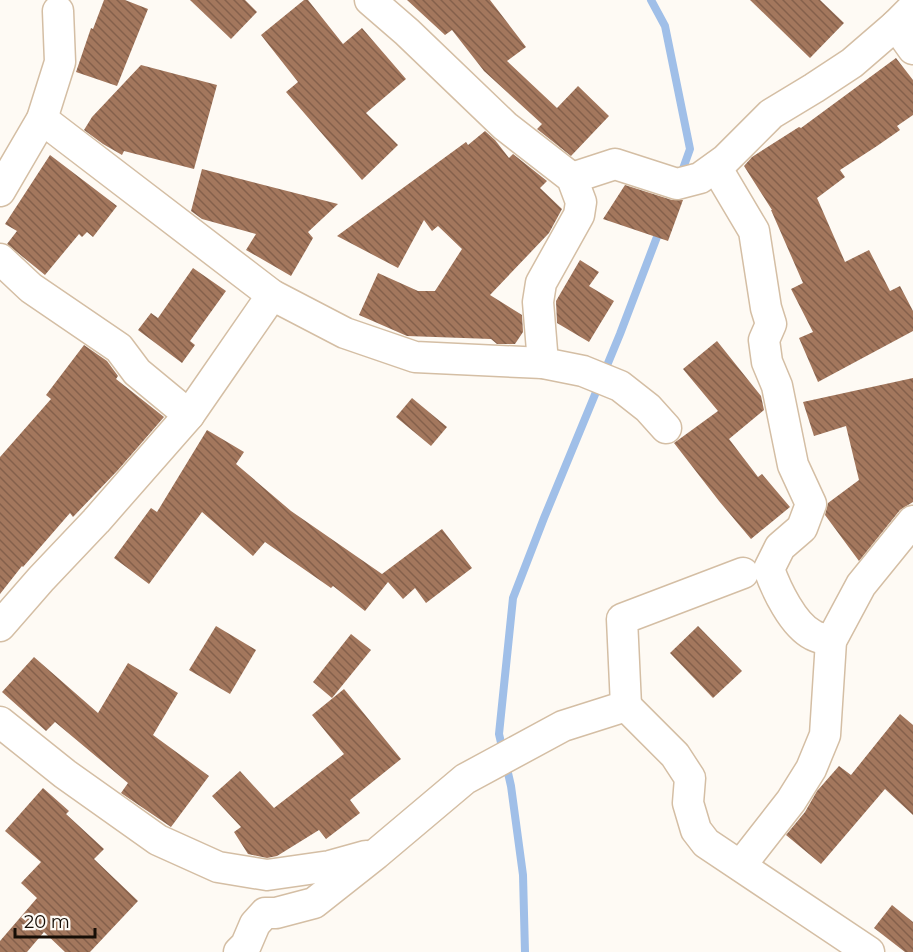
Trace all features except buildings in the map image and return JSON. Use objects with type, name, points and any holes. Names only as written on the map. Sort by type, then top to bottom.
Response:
[{"type":"street","points":[[377,2],[505,126],[572,178],[581,202],[579,215],[541,284],[538,303],[543,363]]},
{"type":"street","points":[[0,191],[42,119],[60,62],[59,4]]},
{"type":"street","points":[[572,178],[615,164],[677,184],[700,178],[717,167],[771,114],[852,63],[904,16],[913,49]]},
{"type":"street","points":[[42,119],[272,295],[345,333],[415,357],[543,363],[583,371],[620,386],[648,408],[666,428]]},
{"type":"street","points":[[717,167],[754,231],[766,308],[771,324],[764,340],[767,362],[777,386],[793,465],[811,504],[802,528],[780,547],[769,569],[775,586],[793,617],[811,634],[831,641]]},
{"type":"street","points":[[0,259],[31,288],[119,348],[136,372],[189,415]]},
{"type":"street","points":[[0,626],[189,415],[272,295]]},
{"type":"street","points":[[741,865],[791,801],[811,769],[822,744],[826,726],[831,641],[861,585],[913,521]]},
{"type":"street","points":[[743,573],[622,619],[626,706],[675,755],[690,778],[688,803],[696,830],[706,843],[869,952]]},
{"type":"street","points":[[239,952],[246,945],[255,924],[265,913],[276,913],[314,903],[465,779],[563,726],[626,706]]},
{"type":"street","points":[[0,722],[64,774],[158,840],[218,867],[267,875],[330,866],[376,854]]},
{"type":"waterway","points":[[651,0],[665,26],[690,149],[680,177]]},
{"type":"waterway","points":[[525,952],[523,875],[511,786],[499,734],[513,598],[660,229]]}]
